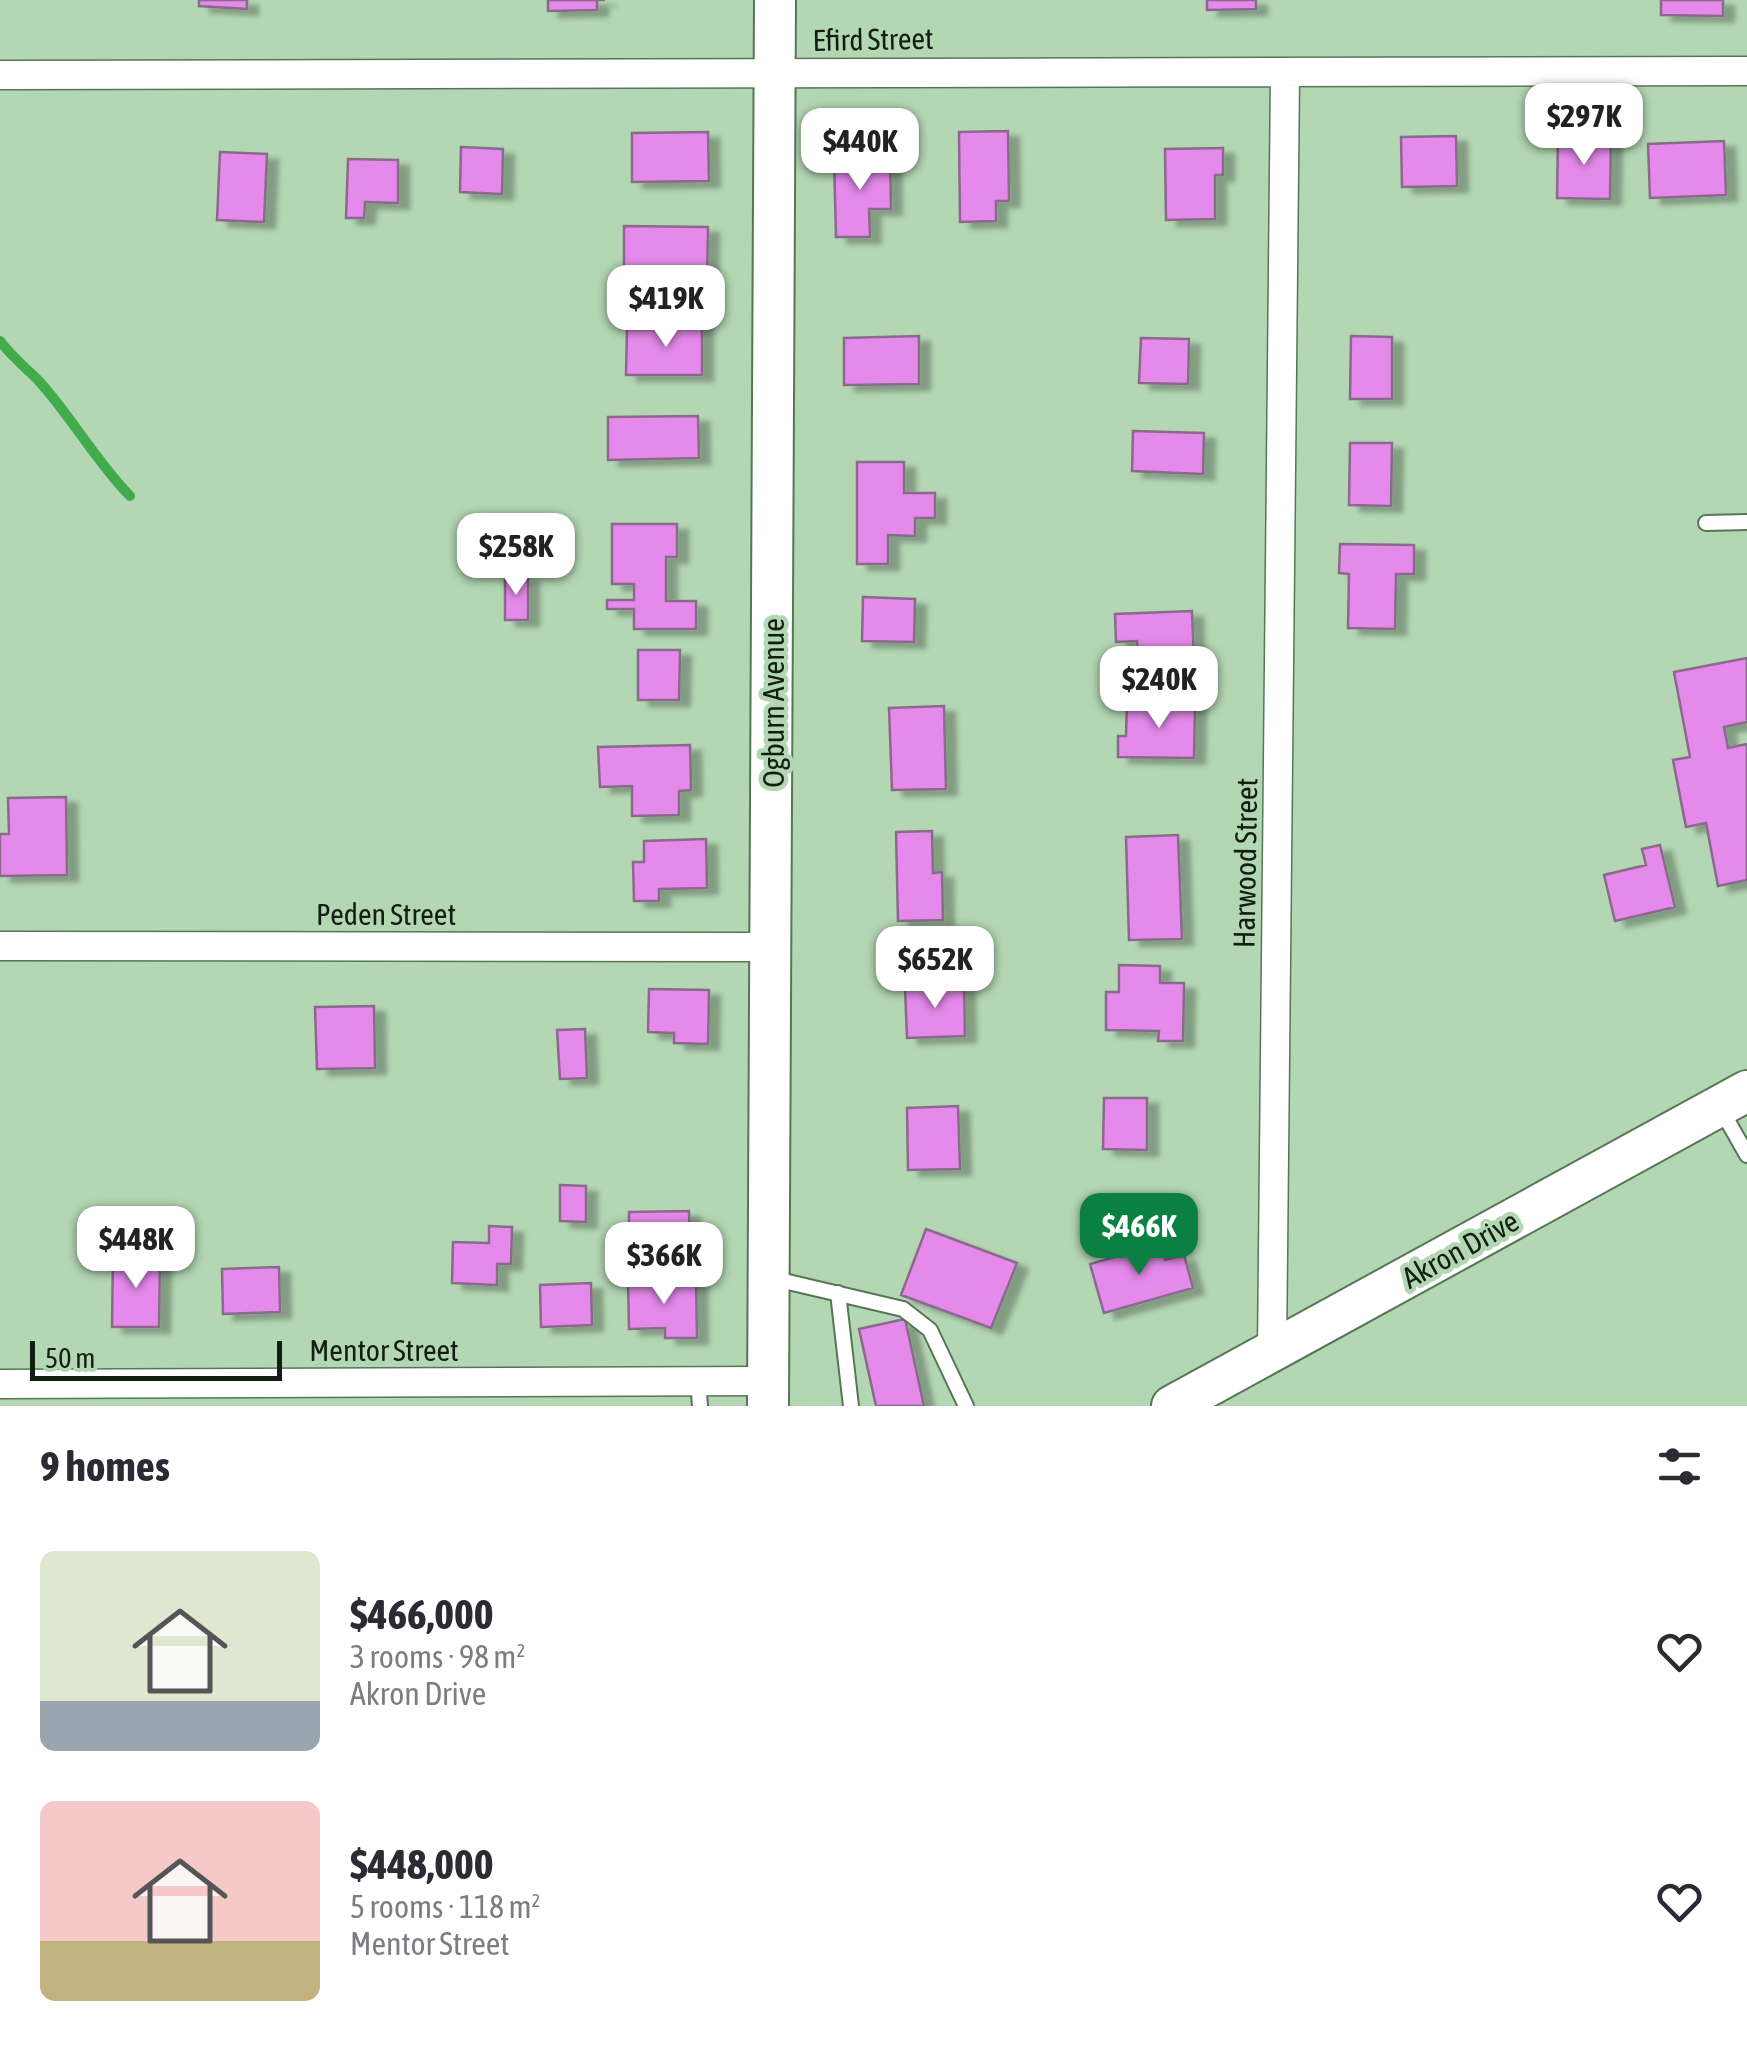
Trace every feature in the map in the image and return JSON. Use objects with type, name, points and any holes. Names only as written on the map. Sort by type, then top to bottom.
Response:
[{"type":"street","name":"Ogburn Avenue","points":[[768,1394],[775,0]]},
{"type":"street","name":"Efird Street","points":[[0,75],[1747,71]]},
{"type":"street","name":"Harwood Street","points":[[1272,1352],[1285,74]]},
{"type":"street","name":"Peden Street","points":[[0,946],[772,947]]},
{"type":"street","name":"Akron Drive","points":[[1172,1406],[1733,1098]]},
{"type":"street","name":"Mentor Street","points":[[0,1384],[768,1394]]},
{"type":"lane","points":[[1706,523],[1747,522]]},
{"type":"lane","points":[[1733,1098],[1747,1155]]},
{"type":"lane","points":[[769,1277],[904,1309],[930,1330],[966,1406]]},
{"type":"lane","points":[[838,1293],[851,1406]]},
{"type":"building","points":[[199,0],[247,0],[247,9],[199,6]]},
{"type":"building","points":[[548,0],[597,0],[597,10],[548,11]]},
{"type":"building","points":[[1207,0],[1256,0],[1256,9],[1207,10]]},
{"type":"building","points":[[1661,0],[1723,0],[1723,16],[1661,15]]},
{"type":"building","points":[[1008,131],[1009,201],[996,201],[996,221],[960,222],[959,132]]},
{"type":"building","points":[[708,132],[709,181],[632,182],[632,133]]},
{"type":"building","points":[[1456,136],[1457,186],[1402,187],[1401,137]]},
{"type":"building","points":[[1558,136],[1611,137],[1610,199],[1557,198]]},
{"type":"building","points":[[1724,141],[1726,195],[1650,198],[1648,144]]},
{"type":"building","points":[[461,147],[503,149],[502,194],[460,192]]},
{"type":"building","points":[[1223,148],[1223,175],[1215,175],[1215,219],[1166,220],[1165,149]]},
{"type":"building","points":[[220,152],[267,154],[264,222],[217,220]]},
{"type":"building","points":[[890,157],[891,209],[869,209],[870,237],[836,237],[834,158]]},
{"type":"building","points":[[348,159],[398,160],[398,203],[365,202],[364,218],[346,218]]},
{"type":"building","points":[[624,226],[708,227],[707,277],[624,276]]},
{"type":"building","points":[[678,319],[702,319],[702,375],[626,375],[627,329],[678,329]]},
{"type":"building","points":[[919,336],[919,384],[844,385],[844,338]]},
{"type":"building","points":[[1351,336],[1392,337],[1392,399],[1350,399]]},
{"type":"building","points":[[1141,338],[1189,339],[1188,384],[1139,383]]},
{"type":"building","points":[[698,416],[699,458],[608,460],[608,417]]},
{"type":"building","points":[[1133,431],[1204,433],[1203,474],[1132,471]]},
{"type":"building","points":[[1350,443],[1392,443],[1391,506],[1349,505]]},
{"type":"building","points":[[857,462],[904,462],[904,493],[935,493],[935,518],[915,518],[915,536],[888,535],[888,564],[857,564]]},
{"type":"building","points":[[612,524],[677,524],[677,557],[666,557],[666,601],[696,601],[696,629],[634,629],[634,609],[607,609],[607,600],[634,600],[634,584],[612,584]]},
{"type":"building","points":[[1340,544],[1414,545],[1414,574],[1396,574],[1395,629],[1348,628],[1349,574],[1339,573]]},
{"type":"building","points":[[505,576],[528,576],[528,620],[505,620]]},
{"type":"building","points":[[863,597],[915,599],[914,642],[862,641]]},
{"type":"building","points":[[1192,611],[1194,661],[1138,663],[1137,641],[1116,642],[1115,614]]},
{"type":"building","points":[[638,650],[680,650],[679,700],[638,700]]},
{"type":"building","points":[[1747,658],[1747,722],[1724,727],[1728,748],[1747,744],[1747,880],[1718,886],[1706,823],[1686,827],[1673,760],[1690,757],[1674,672]]},
{"type":"building","points":[[1127,703],[1195,704],[1194,758],[1118,757],[1118,736],[1126,736]]},
{"type":"building","points":[[944,706],[946,789],[892,790],[889,708]]},
{"type":"building","points":[[690,745],[691,790],[679,791],[679,815],[632,816],[632,786],[600,787],[598,747]]},
{"type":"building","points":[[66,797],[67,875],[0,876],[0,834],[9,834],[8,798]]},
{"type":"building","points":[[932,831],[933,873],[942,872],[943,920],[898,921],[896,832]]},
{"type":"building","points":[[1178,835],[1182,939],[1129,940],[1126,837]]},
{"type":"building","points":[[706,839],[707,888],[659,889],[659,901],[634,901],[633,862],[644,862],[644,841]]},
{"type":"building","points":[[1660,845],[1675,907],[1615,921],[1604,875],[1646,865],[1642,849]]},
{"type":"building","points":[[1119,965],[1160,966],[1160,983],[1184,983],[1183,1041],[1158,1041],[1159,1031],[1106,1030],[1106,992],[1119,992]]},
{"type":"building","points":[[964,985],[965,1036],[907,1038],[905,987]]},
{"type":"building","points":[[649,989],[709,990],[708,1044],[674,1043],[674,1033],[648,1032]]},
{"type":"building","points":[[374,1006],[375,1068],[317,1069],[315,1007]]},
{"type":"building","points":[[585,1029],[587,1078],[560,1079],[557,1030]]},
{"type":"building","points":[[1104,1098],[1147,1098],[1147,1150],[1103,1149]]},
{"type":"building","points":[[958,1106],[960,1169],[908,1170],[907,1108]]},
{"type":"building","points":[[560,1185],[586,1186],[586,1222],[560,1221]]},
{"type":"building","points":[[689,1211],[690,1252],[629,1253],[629,1212]]},
{"type":"building","points":[[489,1226],[512,1227],[511,1264],[497,1264],[497,1285],[452,1283],[453,1242],[489,1243]]},
{"type":"building","points":[[926,1229],[1017,1263],[991,1328],[901,1295]]},
{"type":"building","points":[[1160,1244],[1165,1260],[1184,1255],[1193,1288],[1104,1313],[1090,1264]]},
{"type":"building","points":[[113,1255],[160,1255],[159,1327],[112,1327]]},
{"type":"building","points":[[279,1267],[280,1312],[223,1314],[222,1269]]},
{"type":"building","points":[[628,1280],[696,1280],[697,1338],[665,1338],[665,1328],[629,1329]]},
{"type":"building","points":[[591,1283],[592,1325],[541,1327],[540,1285]]},
{"type":"building","points":[[905,1319],[924,1406],[876,1406],[859,1329]]},
{"type":"waterway","points":[[0,341],[50,394],[130,496]]}]
